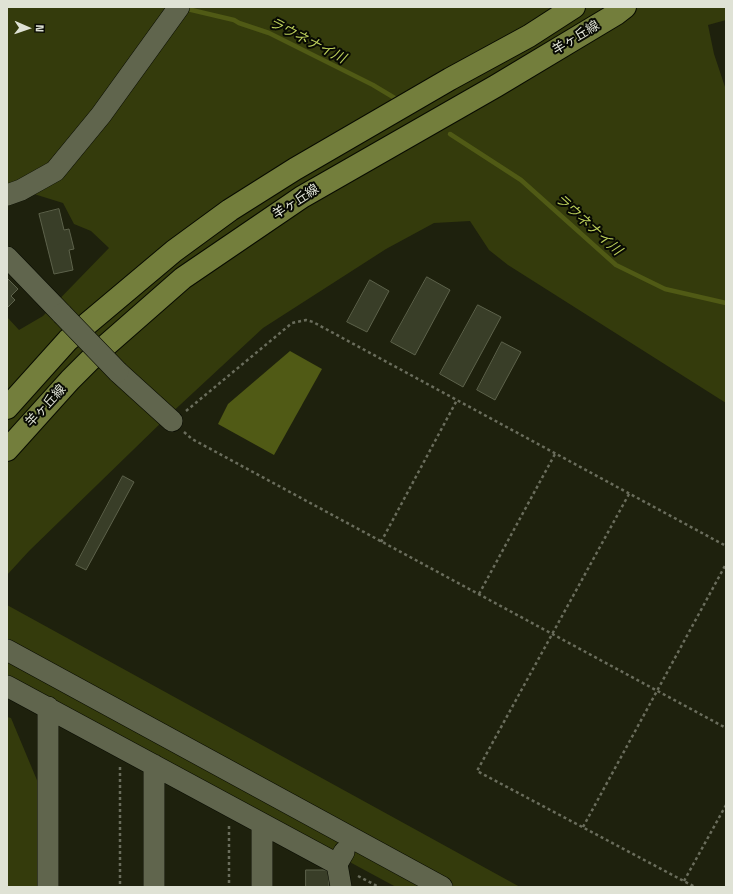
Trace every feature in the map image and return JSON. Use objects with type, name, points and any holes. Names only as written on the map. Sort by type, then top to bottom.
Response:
[{"type":"main road","name":"羊ヶ丘線","points":[[7,408],[68,340],[174,251],[230,210],[295,169],[450,79],[529,36],[574,7]]},
{"type":"main road","name":"羊ヶ丘線","points":[[7,450],[94,356],[183,278],[302,196],[503,82],[616,14],[625,7]]},
{"type":"lane","points":[[7,195],[21,190],[55,171],[101,115],[176,11]]},
{"type":"lane","points":[[7,257],[118,372],[172,421]]},
{"type":"lane","points":[[7,650],[442,887]]},
{"type":"lane","points":[[29,662],[7,686],[337,864]]},
{"type":"lane","points":[[48,707],[48,887]]},
{"type":"lane","points":[[154,765],[154,887]]},
{"type":"lane","points":[[262,824],[262,887]]},
{"type":"lane","points":[[341,887],[337,864],[352,838]]},
{"type":"path","points":[[726,546],[313,322],[306,320],[292,323],[172,421],[192,439],[726,728]]},
{"type":"path","points":[[382,542],[457,400]]},
{"type":"path","points":[[478,594],[555,454]]},
{"type":"path","points":[[629,494],[477,771],[695,887]]},
{"type":"path","points":[[583,827],[726,564]]},
{"type":"path","points":[[120,746],[120,887]]},
{"type":"path","points":[[684,881],[726,805]]},
{"type":"path","points":[[229,806],[229,887]]},
{"type":"shaded area","points":[[7,7],[726,7],[726,20],[708,25],[714,54],[726,90],[726,403],[508,265],[489,250],[470,221],[434,223],[386,249],[263,328],[167,417],[29,551],[7,575],[7,317],[19,330],[43,316],[109,248],[91,231],[74,224],[63,203],[21,190],[7,189]]},
{"type":"shaded area","points":[[290,351],[322,369],[274,455],[218,424],[228,404]]},
{"type":"shaded area","points":[[7,605],[520,887],[396,887],[7,677]]},
{"type":"shaded area","points":[[7,717],[11,718],[39,785],[52,878],[59,887],[7,887]]},
{"type":"building","points":[[59,209],[64,230],[69,229],[74,249],[69,250],[73,270],[54,274],[39,214]]},
{"type":"building","points":[[427,277],[450,290],[415,355],[391,342]]},
{"type":"building","points":[[7,278],[18,289],[11,296],[15,300],[7,308]]},
{"type":"building","points":[[370,280],[389,291],[367,332],[347,322]]},
{"type":"building","points":[[478,305],[501,317],[463,387],[440,374]]},
{"type":"building","points":[[502,342],[521,352],[495,400],[477,390]]},
{"type":"building","points":[[123,476],[134,482],[86,570],[76,565]]},
{"type":"building","points":[[306,870],[329,870],[329,887],[306,887]]},
{"type":"waterway","name":"ラウネナイ川","points":[[183,8],[234,20],[269,33],[373,85],[398,100]]},
{"type":"waterway","name":"ラウネナイ川","points":[[450,134],[521,180],[616,265],[665,289],[726,303]]}]
